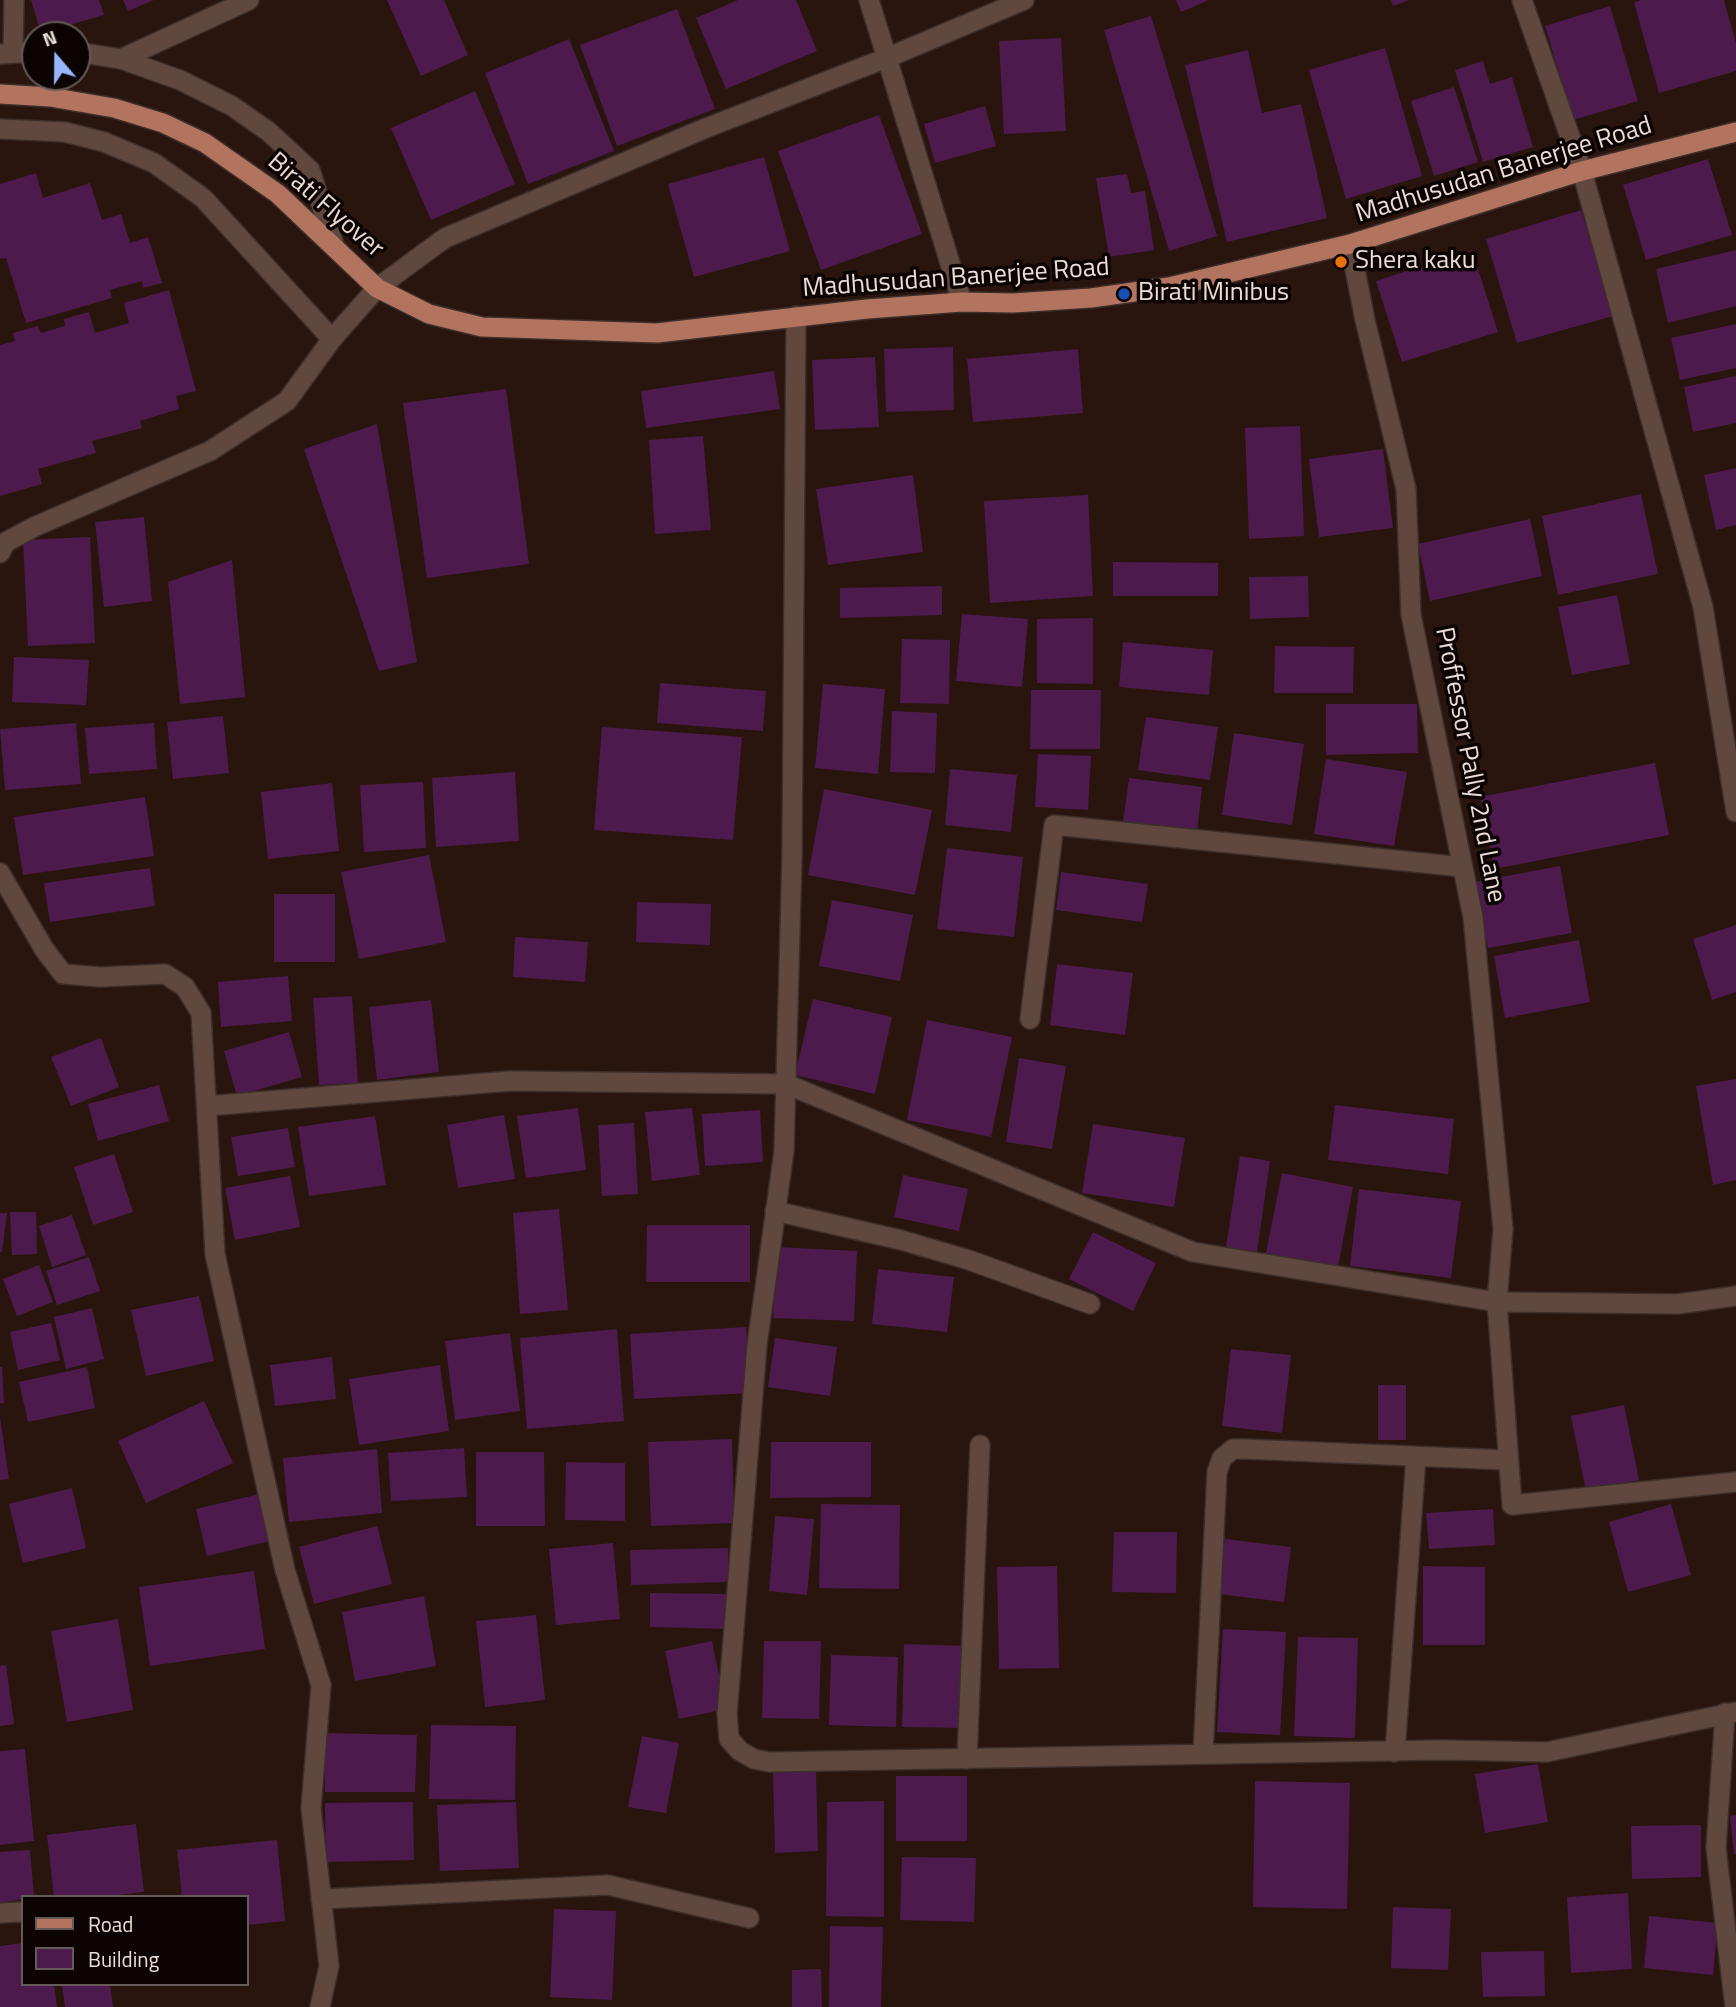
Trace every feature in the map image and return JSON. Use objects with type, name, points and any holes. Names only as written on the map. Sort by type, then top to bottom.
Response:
[{"type":"main road","name":"Birati Flyover","points":[[0,94],[50,97],[114,108],[163,123],[205,143],[278,194],[377,288]]},
{"type":"main road","name":"Madhusudan Banerjee Road","points":[[377,288],[429,314],[482,327],[657,333],[796,316],[962,302],[1013,303],[1091,298],[1169,287],[1350,244],[1582,171],[1736,132]]},
{"type":"street","points":[[6,53],[14,0]]},
{"type":"street","points":[[121,59],[248,0]]},
{"type":"street","points":[[869,0],[962,302]]},
{"type":"street","points":[[2,546],[36,526],[210,451],[287,401],[332,339],[377,288],[444,238],[706,128],[1024,0]]},
{"type":"street","points":[[1522,0],[1582,171],[1703,607],[1736,812]]},
{"type":"street","points":[[91,54],[121,59],[180,80],[232,106],[269,132],[310,170],[335,248]]},
{"type":"street","points":[[0,129],[65,132],[104,142],[155,163],[203,198],[332,339]]},
{"type":"street","name":"Proffessor Pally 2nd Lane","points":[[1350,244],[1365,320],[1406,489],[1412,615],[1473,918],[1503,1229],[1497,1302],[1512,1505],[1736,1482]]},
{"type":"street","points":[[796,316],[792,856],[784,1151],[757,1345],[727,1714],[729,1739],[740,1751],[754,1759],[769,1762],[1203,1754],[1547,1752],[1730,1713],[1716,1848],[1735,2007]]},
{"type":"street","points":[[1030,1019],[1054,825],[1463,867]]},
{"type":"street","points":[[0,873],[44,948],[63,974],[100,977],[165,974],[185,986],[201,1013],[215,1254],[285,1570],[321,1685],[311,1808],[329,1966],[320,2007]]},
{"type":"street","points":[[207,1106],[510,1081],[786,1084],[1193,1252],[1497,1302],[1678,1304],[1736,1296]]},
{"type":"street","points":[[775,1211],[901,1240],[969,1260],[1090,1304]]},
{"type":"street","points":[[967,1759],[980,1445]]},
{"type":"street","points":[[1203,1754],[1217,1472],[1222,1458],[1233,1449],[1244,1448],[1507,1460]]},
{"type":"street","points":[[1395,1752],[1416,1457]]},
{"type":"street","points":[[321,1899],[608,1885],[750,1918]]},
{"type":"street","points":[[0,1913],[21,1912]]},
{"type":"building","points":[[31,0],[99,0],[104,15],[83,21],[37,21]]},
{"type":"building","points":[[123,0],[154,0],[128,11]]},
{"type":"building","points":[[387,0],[444,0],[468,55],[421,76]]},
{"type":"building","points":[[738,0],[796,0],[817,51],[726,89],[696,18]]},
{"type":"building","points":[[1176,0],[1209,0],[1181,12]]},
{"type":"building","points":[[1391,0],[1410,0],[1393,6]]},
{"type":"building","points":[[1724,0],[1736,43],[1736,71],[1659,93],[1634,2]]},
{"type":"building","points":[[1610,6],[1638,101],[1573,120],[1545,26]]},
{"type":"building","points":[[677,9],[715,109],[617,146],[580,45]]},
{"type":"building","points":[[1151,16],[1217,236],[1169,251],[1104,30]]},
{"type":"building","points":[[1061,38],[1066,131],[1004,134],[999,41]]},
{"type":"building","points":[[569,39],[614,151],[528,184],[485,73]]},
{"type":"building","points":[[1385,48],[1422,176],[1346,199],[1309,70]]},
{"type":"building","points":[[1248,50],[1262,113],[1301,104],[1327,218],[1227,242],[1185,65]]},
{"type":"building","points":[[1483,61],[1490,84],[1512,77],[1533,147],[1483,162],[1455,70]]},
{"type":"building","points":[[1454,87],[1478,162],[1434,176],[1411,101]]},
{"type":"building","points":[[475,91],[515,184],[431,220],[391,128]]},
{"type":"building","points":[[985,106],[996,146],[935,163],[924,124]]},
{"type":"building","points":[[879,115],[922,234],[821,270],[778,151]]},
{"type":"building","points":[[764,157],[790,251],[694,277],[668,184]]},
{"type":"building","points":[[1708,159],[1732,235],[1646,260],[1623,185]]},
{"type":"building","points":[[36,173],[43,198],[90,183],[102,220],[121,214],[130,243],[148,237],[162,283],[143,288],[142,281],[110,290],[112,298],[26,323],[6,258],[0,259],[0,184]]},
{"type":"building","points":[[1127,174],[1131,193],[1145,191],[1154,250],[1109,257],[1096,178]]},
{"type":"building","points":[[1581,210],[1613,316],[1517,343],[1486,239]]},
{"type":"building","points":[[1472,250],[1498,332],[1402,362],[1376,281]]},
{"type":"building","points":[[1736,250],[1736,306],[1668,323],[1656,269]]},
{"type":"building","points":[[169,290],[196,391],[176,396],[179,409],[140,421],[142,428],[92,441],[96,453],[38,469],[42,484],[0,496],[0,345],[15,341],[13,333],[38,326],[41,333],[65,326],[64,319],[89,312],[95,333],[129,323],[124,303]]},
{"type":"building","points":[[1736,324],[1736,368],[1680,380],[1671,338]]},
{"type":"building","points":[[953,347],[954,410],[886,412],[884,349]]},
{"type":"building","points":[[1078,349],[1083,413],[973,422],[967,359]]},
{"type":"building","points":[[875,357],[879,427],[815,430],[812,360]]},
{"type":"building","points":[[774,371],[780,409],[646,428],[641,391]]},
{"type":"building","points":[[1736,376],[1736,423],[1693,432],[1684,387]]},
{"type":"building","points":[[506,389],[529,564],[427,578],[403,403]]},
{"type":"building","points":[[377,424],[417,662],[379,671],[304,449]]},
{"type":"building","points":[[1300,426],[1304,536],[1249,539],[1245,428]]},
{"type":"building","points":[[703,436],[711,530],[655,534],[649,440]]},
{"type":"building","points":[[1383,449],[1393,528],[1319,537],[1309,459]]},
{"type":"building","points":[[1736,468],[1736,525],[1716,530],[1704,475]]},
{"type":"building","points":[[913,475],[923,552],[828,565],[816,489]]},
{"type":"building","points":[[1641,494],[1658,574],[1558,595],[1542,516]]},
{"type":"building","points":[[1088,495],[1093,596],[990,603],[984,501]]},
{"type":"building","points":[[144,517],[152,601],[104,607],[95,522]]},
{"type":"building","points":[[1530,519],[1542,576],[1430,601],[1418,544]]},
{"type":"building","points":[[90,537],[95,643],[28,646],[23,540]]},
{"type":"building","points":[[232,560],[245,697],[180,704],[168,582]]},
{"type":"building","points":[[1113,562],[1218,563],[1218,596],[1113,596]]},
{"type":"building","points":[[1308,576],[1309,617],[1250,619],[1249,577]]},
{"type":"building","points":[[942,586],[942,615],[840,618],[840,588]]},
{"type":"building","points":[[1617,595],[1630,664],[1572,675],[1558,607]]},
{"type":"building","points":[[962,614],[1028,619],[1022,687],[956,681]]},
{"type":"building","points":[[1093,618],[1093,684],[1037,683],[1037,619]]},
{"type":"building","points":[[902,639],[950,640],[949,704],[900,703]]},
{"type":"building","points":[[1123,642],[1213,650],[1209,695],[1119,687]]},
{"type":"building","points":[[1275,646],[1354,647],[1353,693],[1274,693]]},
{"type":"building","points":[[14,657],[89,660],[86,705],[12,702]]},
{"type":"building","points":[[660,683],[766,691],[763,731],[657,723]]},
{"type":"building","points":[[823,684],[885,689],[878,774],[815,768]]},
{"type":"building","points":[[1031,690],[1101,690],[1100,749],[1030,749]]},
{"type":"building","points":[[1326,704],[1417,704],[1418,753],[1326,755]]},
{"type":"building","points":[[892,711],[937,713],[935,773],[890,772]]},
{"type":"building","points":[[223,716],[229,773],[173,779],[167,722]]},
{"type":"building","points":[[1146,717],[1218,727],[1210,780],[1138,770]]},
{"type":"building","points":[[76,723],[81,784],[5,790],[0,729]]},
{"type":"building","points":[[154,723],[157,769],[89,774],[85,728]]},
{"type":"building","points":[[602,727],[742,737],[733,840],[594,830]]},
{"type":"building","points":[[1234,733],[1304,744],[1292,825],[1222,815]]},
{"type":"building","points":[[1038,754],[1091,756],[1088,810],[1035,807]]},
{"type":"building","points":[[1326,759],[1407,772],[1394,846],[1314,834]]},
{"type":"building","points":[[1655,763],[1669,835],[1494,869],[1480,797]]},
{"type":"building","points":[[950,769],[1017,775],[1011,832],[945,825]]},
{"type":"building","points":[[515,772],[519,841],[436,847],[432,778]]},
{"type":"building","points":[[1129,778],[1202,787],[1197,832],[1123,822]]},
{"type":"building","points":[[423,782],[426,848],[364,852],[360,785]]},
{"type":"building","points":[[332,783],[339,851],[268,859],[261,792]]},
{"type":"building","points":[[824,789],[932,810],[915,895],[808,875]]},
{"type":"building","points":[[145,797],[154,856],[23,875],[14,817]]},
{"type":"building","points":[[947,848],[1023,857],[1014,937],[937,929]]},
{"type":"building","points":[[429,855],[446,942],[359,959],[341,872]]},
{"type":"building","points":[[1560,866],[1572,933],[1488,948],[1475,882]]},
{"type":"building","points":[[150,868],[155,906],[50,922],[44,883]]},
{"type":"building","points":[[1061,872],[1148,884],[1142,922],[1056,910]]},
{"type":"building","points":[[274,894],[335,894],[335,962],[274,962]]},
{"type":"building","points":[[832,900],[913,915],[900,981],[819,966]]},
{"type":"building","points":[[637,902],[711,904],[710,945],[636,942]]},
{"type":"building","points":[[1736,925],[1736,992],[1712,1000],[1693,939]]},
{"type":"building","points":[[515,937],[588,942],[585,982],[513,977]]},
{"type":"building","points":[[1579,940],[1590,1002],[1505,1018],[1494,956]]},
{"type":"building","points":[[1057,964],[1133,973],[1125,1035],[1050,1025]]},
{"type":"building","points":[[288,976],[292,1021],[221,1027],[218,982]]},
{"type":"building","points":[[352,996],[358,1083],[319,1085],[313,998]]},
{"type":"building","points":[[813,999],[892,1017],[875,1094],[795,1075]]},
{"type":"building","points":[[431,1000],[439,1072],[377,1080],[369,1007]]},
{"type":"building","points":[[927,1020],[1012,1037],[991,1137],[907,1120]]},
{"type":"building","points":[[289,1032],[302,1077],[237,1096],[224,1051]]},
{"type":"building","points":[[101,1038],[119,1087],[71,1106],[51,1057]]},
{"type":"building","points":[[1019,1058],[1066,1066],[1052,1149],[1006,1142]]},
{"type":"building","points":[[1736,1079],[1736,1180],[1713,1185],[1696,1086]]},
{"type":"building","points":[[159,1085],[169,1121],[98,1141],[88,1104]]},
{"type":"building","points":[[1335,1105],[1454,1119],[1448,1174],[1328,1160]]},
{"type":"building","points":[[578,1108],[586,1170],[526,1178],[517,1116]]},
{"type":"building","points":[[692,1108],[700,1175],[652,1181],[645,1112]]},
{"type":"building","points":[[760,1110],[763,1162],[705,1166],[702,1114]]},
{"type":"building","points":[[504,1115],[515,1179],[458,1188],[447,1125]]},
{"type":"building","points":[[375,1116],[386,1185],[309,1196],[298,1127]]},
{"type":"building","points":[[634,1123],[638,1194],[602,1196],[598,1125]]},
{"type":"building","points":[[1093,1124],[1185,1138],[1174,1207],[1082,1193]]},
{"type":"building","points":[[288,1128],[295,1167],[238,1176],[231,1137]]},
{"type":"building","points":[[114,1154],[133,1212],[93,1225],[74,1167]]},
{"type":"building","points":[[1240,1156],[1270,1161],[1257,1252],[1226,1247]]},
{"type":"building","points":[[1282,1173],[1353,1187],[1338,1267],[1266,1253]]},
{"type":"building","points":[[903,1175],[968,1189],[959,1231],[894,1217]]},
{"type":"building","points":[[290,1176],[300,1227],[235,1240],[225,1188]]},
{"type":"building","points":[[1359,1189],[1461,1201],[1451,1278],[1350,1266]]},
{"type":"building","points":[[559,1209],[568,1310],[520,1314],[513,1213]]},
{"type":"building","points":[[10,1212],[36,1212],[37,1254],[12,1255]]},
{"type":"building","points":[[0,1213],[7,1213],[2,1252],[0,1252]]},
{"type":"building","points":[[72,1215],[86,1255],[52,1267],[39,1226]]},
{"type":"building","points":[[647,1225],[750,1225],[750,1282],[646,1282]]},
{"type":"building","points":[[1093,1232],[1156,1263],[1133,1311],[1069,1279]]},
{"type":"building","points":[[777,1247],[857,1251],[854,1321],[773,1318]]},
{"type":"building","points":[[89,1257],[100,1291],[57,1305],[46,1271]]},
{"type":"building","points":[[39,1265],[53,1302],[17,1316],[3,1279]]},
{"type":"building","points":[[878,1269],[954,1277],[947,1332],[872,1324]]},
{"type":"building","points":[[199,1296],[214,1361],[146,1376],[131,1310]]},
{"type":"building","points":[[92,1308],[104,1359],[66,1369],[54,1317]]},
{"type":"building","points":[[51,1323],[60,1360],[18,1370],[10,1332]]},
{"type":"building","points":[[746,1327],[750,1393],[634,1399],[630,1334]]},
{"type":"building","points":[[617,1329],[624,1421],[527,1429],[520,1338]]},
{"type":"building","points":[[510,1333],[520,1411],[455,1420],[445,1341]]},
{"type":"building","points":[[775,1338],[837,1347],[830,1396],[768,1387]]},
{"type":"building","points":[[1231,1349],[1291,1355],[1282,1433],[1222,1426]]},
{"type":"building","points":[[332,1357],[336,1399],[275,1406],[270,1365]]},
{"type":"building","points":[[440,1365],[449,1431],[359,1445],[349,1379]]},
{"type":"building","points":[[2,1367],[4,1403],[0,1403]]},
{"type":"building","points":[[87,1367],[95,1408],[28,1422],[19,1382]]},
{"type":"building","points":[[1378,1385],[1406,1385],[1406,1440],[1378,1440]]},
{"type":"building","points":[[204,1401],[233,1463],[146,1503],[118,1441]]},
{"type":"building","points":[[1624,1405],[1639,1480],[1586,1491],[1571,1416]]},
{"type":"building","points":[[0,1417],[9,1479],[0,1480]]},
{"type":"building","points":[[732,1439],[734,1523],[651,1526],[648,1442]]},
{"type":"building","points":[[771,1442],[871,1442],[871,1497],[770,1498]]},
{"type":"building","points":[[464,1448],[467,1497],[391,1501],[388,1453]]},
{"type":"building","points":[[377,1449],[382,1513],[289,1522],[283,1458]]},
{"type":"building","points":[[476,1452],[544,1452],[545,1526],[476,1526]]},
{"type":"building","points":[[566,1462],[625,1463],[625,1521],[565,1520]]},
{"type":"building","points":[[72,1488],[86,1548],[23,1563],[9,1504]]},
{"type":"building","points":[[260,1494],[270,1541],[207,1556],[196,1509]]},
{"type":"building","points":[[821,1504],[900,1505],[899,1589],[819,1588]]},
{"type":"building","points":[[1671,1504],[1691,1575],[1628,1592],[1609,1522]]},
{"type":"building","points":[[1493,1509],[1495,1545],[1429,1549],[1426,1513]]},
{"type":"building","points":[[775,1516],[814,1519],[807,1595],[769,1591]]},
{"type":"building","points":[[377,1526],[392,1584],[314,1604],[299,1547]]},
{"type":"building","points":[[1114,1532],[1177,1532],[1176,1593],[1112,1592]]},
{"type":"building","points":[[1225,1539],[1291,1547],[1284,1602],[1218,1594]]},
{"type":"building","points":[[613,1543],[620,1619],[556,1625],[549,1549]]},
{"type":"building","points":[[728,1548],[729,1582],[631,1585],[630,1550]]},
{"type":"building","points":[[1057,1566],[1059,1668],[999,1669],[997,1567]]},
{"type":"building","points":[[1423,1566],[1485,1567],[1485,1645],[1423,1645]]},
{"type":"building","points":[[254,1571],[265,1649],[150,1666],[139,1587]]},
{"type":"building","points":[[650,1593],[729,1594],[729,1629],[650,1627]]},
{"type":"building","points":[[424,1596],[436,1666],[355,1681],[342,1612]]},
{"type":"building","points":[[536,1615],[545,1700],[485,1707],[476,1621]]},
{"type":"building","points":[[118,1619],[133,1710],[67,1722],[51,1631]]},
{"type":"building","points":[[1223,1629],[1286,1632],[1280,1735],[1217,1732]]},
{"type":"building","points":[[1298,1637],[1358,1638],[1355,1738],[1294,1736]]},
{"type":"building","points":[[712,1641],[726,1709],[679,1719],[665,1651]]},
{"type":"building","points":[[764,1641],[821,1641],[819,1719],[762,1718]]},
{"type":"building","points":[[904,1644],[966,1646],[965,1728],[902,1727]]},
{"type":"building","points":[[831,1655],[898,1657],[896,1727],[829,1725]]},
{"type":"building","points":[[6,1665],[14,1724],[0,1726],[0,1666]]},
{"type":"building","points":[[431,1725],[516,1726],[515,1800],[429,1799]]},
{"type":"building","points":[[325,1733],[417,1735],[415,1792],[325,1792]]},
{"type":"building","points":[[642,1736],[679,1743],[666,1813],[628,1807]]},
{"type":"building","points":[[25,1749],[34,1841],[0,1845],[0,1751]]},
{"type":"building","points":[[1538,1764],[1548,1822],[1485,1833],[1475,1774]]},
{"type":"building","points":[[816,1770],[818,1851],[775,1853],[773,1771]]},
{"type":"building","points":[[896,1776],[967,1776],[967,1841],[896,1841]]},
{"type":"building","points":[[1255,1781],[1350,1783],[1347,1909],[1253,1907]]},
{"type":"building","points":[[884,1801],[884,1917],[826,1916],[827,1802]]},
{"type":"building","points":[[413,1802],[414,1860],[326,1862],[325,1803]]},
{"type":"building","points":[[516,1802],[519,1868],[440,1871],[437,1805]]},
{"type":"building","points":[[1736,1815],[1736,1854],[1734,1854],[1730,1816]]},
{"type":"building","points":[[136,1824],[144,1892],[119,1895],[54,1895],[47,1835]]},
{"type":"building","points":[[1701,1825],[1701,1877],[1632,1879],[1631,1826]]},
{"type":"building","points":[[277,1840],[285,1921],[248,1925],[248,1895],[182,1895],[177,1850]]},
{"type":"building","points":[[30,1850],[34,1895],[21,1895],[21,1899],[0,1903],[0,1852]]},
{"type":"building","points":[[902,1857],[976,1858],[974,1922],[900,1920]]},
{"type":"building","points":[[1628,1893],[1632,1969],[1571,1973],[1567,1897]]},
{"type":"building","points":[[1393,1907],[1451,1909],[1448,1970],[1391,1968]]},
{"type":"building","points":[[554,1909],[616,1911],[612,2000],[550,1997]]},
{"type":"building","points":[[1649,1916],[1718,1923],[1713,1975],[1644,1968]]},
{"type":"building","points":[[830,1926],[883,1927],[881,2007],[829,2007]]},
{"type":"building","points":[[21,1943],[21,1986],[54,1986],[57,2007],[0,2007],[0,1946]]},
{"type":"building","points":[[1544,1951],[1545,1996],[1483,1997],[1481,1952]]},
{"type":"building","points":[[821,1969],[822,2007],[792,2007],[792,1970]]},
{"type":"building","points":[[62,1986],[110,1986],[113,2007],[65,2007]]},
{"type":"place","name":"Shera kaku","points":[[1341,262]]},
{"type":"place","name":"Birati Minibus","points":[[1124,294]]}]
